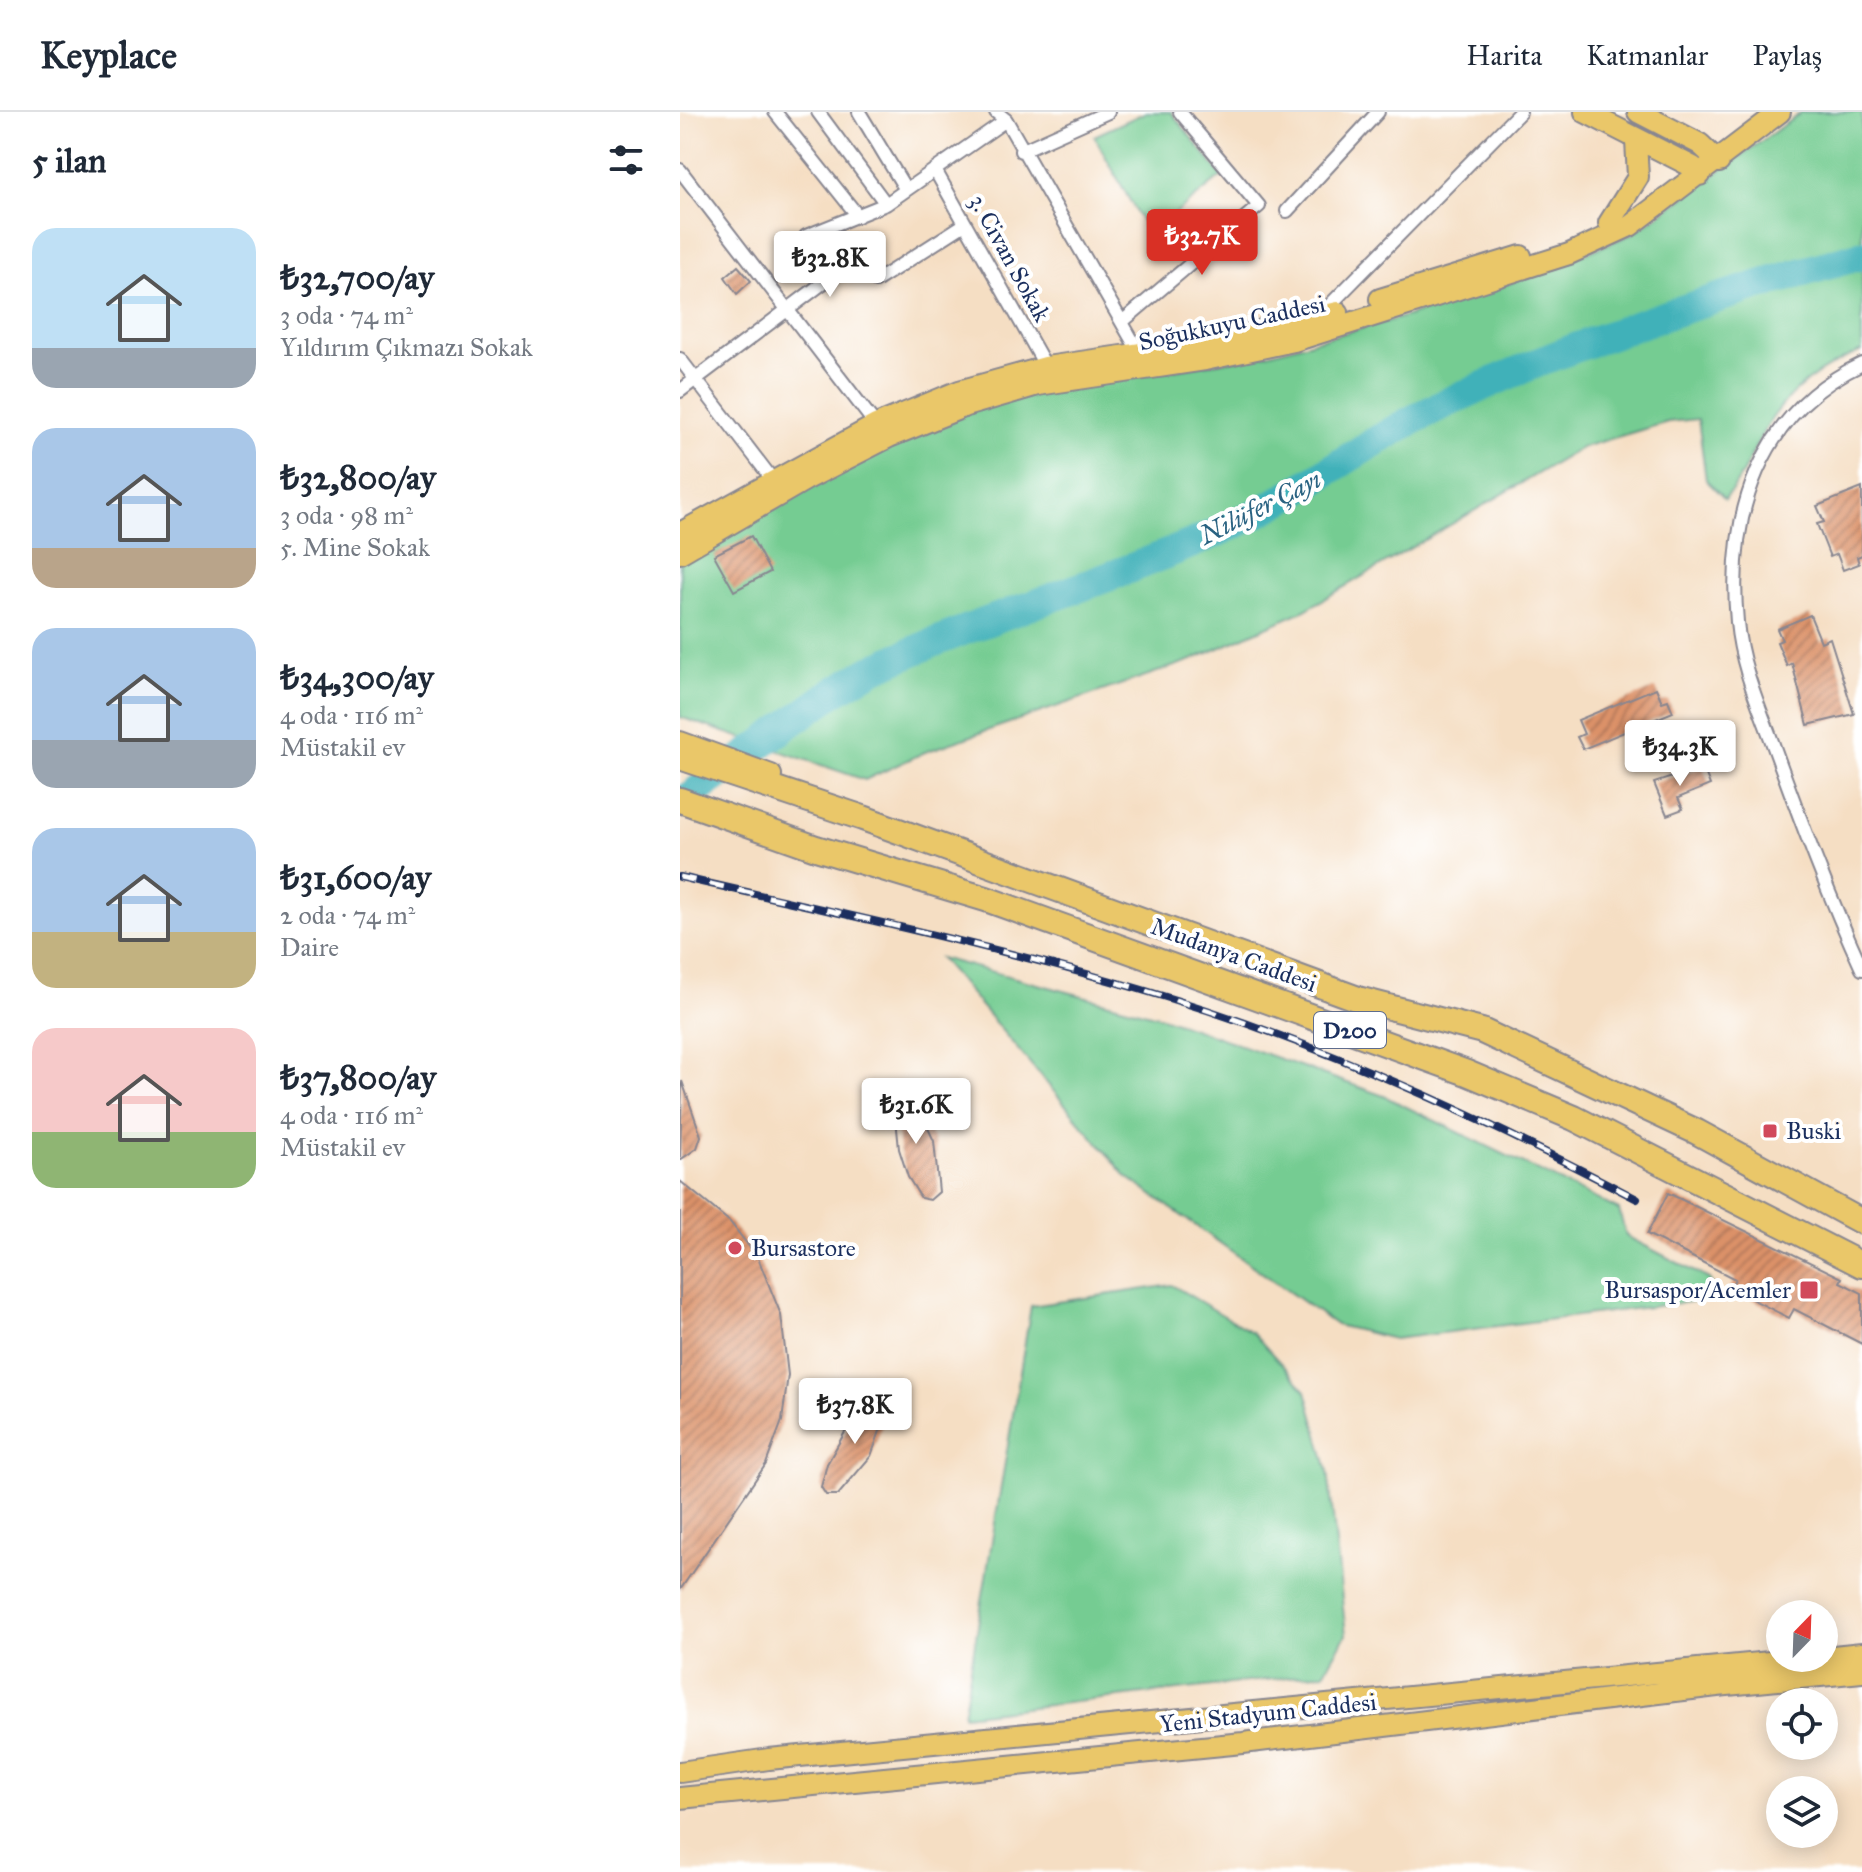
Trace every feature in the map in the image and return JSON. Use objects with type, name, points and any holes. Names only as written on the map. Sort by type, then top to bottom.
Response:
[{"type":"highway","points":[[680,745],[864,814]]},
{"type":"highway","name":"Mudanya Caddesi","points":[[680,757],[864,814],[1358,999],[1482,1031],[1697,1132],[1862,1222]]},
{"type":"highway","name":"Mudanya Caddesi","points":[[680,800],[816,848],[986,899],[1467,1073],[1574,1118],[1862,1265]]},
{"type":"main road","points":[[1585,112],[1696,171]]},
{"type":"main road","points":[[1638,112],[1661,122],[1715,158]]},
{"type":"main road","name":"Soğukkuyu Caddesi","points":[[1715,158],[1748,126],[1757,112]]},
{"type":"main road","name":"Soğukkuyu Caddesi","points":[[680,533],[772,479],[876,425],[959,391],[1046,367],[1219,341],[1315,319],[1504,262],[1609,223],[1696,171],[1780,112]]},
{"type":"main road","points":[[1609,223],[1638,177],[1636,141]]},
{"type":"main road","name":"Soğukkuyu Caddesi","points":[[680,553],[834,465],[889,437],[966,406],[1038,385],[1205,360],[1294,341],[1489,282],[1569,254],[1630,226],[1696,171]]},
{"type":"main road","points":[[1838,1656],[1862,1653]]},
{"type":"main road","name":"Yeni Stadyum Caddesi","points":[[680,1772],[769,1759],[1766,1662]]},
{"type":"main road","name":"Yeni Stadyum Caddesi","points":[[680,1798],[1243,1743],[1717,1686],[1862,1672]]},
{"type":"street","points":[[775,112],[858,216]]},
{"type":"street","points":[[818,112],[886,204]]},
{"type":"street","points":[[859,112],[906,190]]},
{"type":"street","points":[[1021,151],[1108,112]]},
{"type":"street","points":[[1122,322],[1259,206],[1180,112]]},
{"type":"street","points":[[1287,211],[1378,112]]},
{"type":"street","points":[[1315,319],[1520,112]]},
{"type":"street","points":[[806,236],[886,204],[935,170],[1002,115],[1140,354]]},
{"type":"street","points":[[680,170],[876,425]]},
{"type":"street","name":"3. Civan Sokak","points":[[935,170],[1046,367]]},
{"type":"street","points":[[680,391],[856,258],[876,281],[965,224]]},
{"type":"street","points":[[680,359],[772,479]]},
{"type":"street","points":[[1862,364],[1819,388],[1788,416],[1766,447],[1745,508],[1736,558],[1737,623],[1745,668],[1822,882],[1862,969]]},
{"type":"green space","points":[[1146,112],[1171,112],[1222,176],[1149,235],[1094,136]]},
{"type":"green space","points":[[1802,112],[1862,112],[1862,351],[1822,371],[1787,399],[1763,432],[1738,481],[1725,499],[1706,480],[1698,419],[1668,422],[1583,447],[1305,610],[1192,660],[925,752],[865,780],[680,717],[680,560],[855,462],[944,420],[1015,395],[1259,356],[1407,316],[1534,275],[1632,234]]},
{"type":"green space","points":[[940,958],[1162,1017],[1384,1096],[1619,1210],[1626,1236],[1709,1279],[1721,1298],[1394,1339],[1336,1325],[1127,1177]]},
{"type":"green space","points":[[1172,1285],[1253,1333],[1306,1391],[1328,1471],[1346,1635],[1324,1673],[963,1715],[1031,1306]]},
{"type":"building","points":[[738,266],[751,281],[737,294],[725,277]]},
{"type":"building","points":[[1862,488],[1862,555],[1857,557],[1859,564],[1843,570],[1837,554],[1830,557],[1817,524],[1824,522],[1817,506]]},
{"type":"building","points":[[751,536],[770,572],[734,591],[714,555]]},
{"type":"building","points":[[1810,615],[1821,642],[1830,638],[1854,714],[1808,725],[1792,663],[1787,666],[1777,642],[1782,640],[1777,629]]},
{"type":"building","points":[[1656,688],[1662,702],[1668,700],[1673,712],[1583,749],[1577,737],[1584,734],[1578,720]]},
{"type":"building","points":[[1703,767],[1710,785],[1678,798],[1683,809],[1667,815],[1654,783]]},
{"type":"building","points":[[682,1081],[701,1136],[697,1148],[680,1160]]},
{"type":"building","points":[[903,1091],[912,1093],[934,1141],[939,1192],[930,1200],[921,1198],[908,1177],[899,1149],[894,1098]]},
{"type":"building","points":[[680,1181],[730,1222],[758,1258],[781,1315],[788,1375],[782,1421],[766,1464],[680,1590]]},
{"type":"building","points":[[1668,1193],[1842,1278],[1840,1282],[1862,1293],[1862,1344],[1794,1309],[1789,1318],[1730,1288],[1735,1279],[1647,1234]]},
{"type":"building","points":[[872,1397],[883,1398],[889,1406],[871,1456],[838,1495],[826,1495],[821,1487],[827,1464],[857,1411]]},
{"type":"waterway","name":"Nilüfer Çayı","points":[[680,803],[832,693],[871,670],[1231,526],[1280,500],[1399,427],[1476,389],[1639,324],[1862,255]]},
{"type":"railway","points":[[680,877],[1011,954],[1207,1010],[1372,1072],[1532,1146],[1637,1199]]},
{"type":"place","name":"Buski","points":[[1770,1131]]},
{"type":"place","name":"Bursastore","points":[[735,1248]]},
{"type":"place","name":"Bursaspor/Acemler","points":[[1809,1290]]}]
